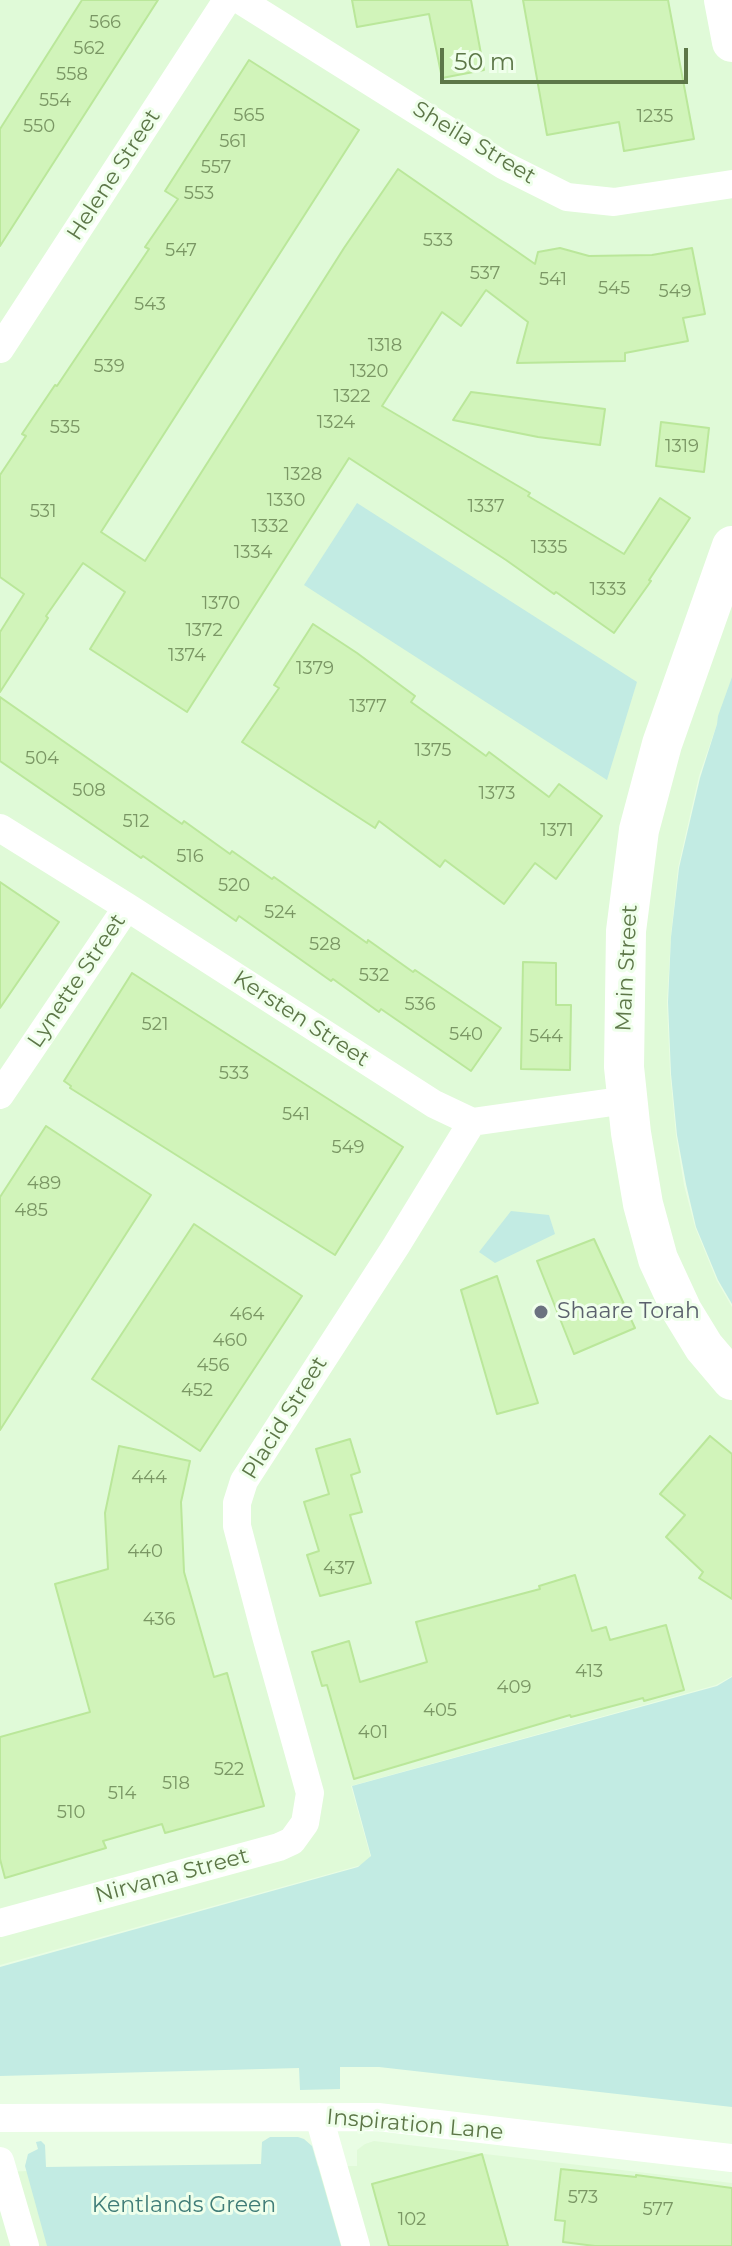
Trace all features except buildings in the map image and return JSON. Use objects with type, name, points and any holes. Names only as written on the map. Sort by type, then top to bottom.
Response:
[{"type":"street","name":"Helene Street","points":[[0,349],[227,0]]},
{"type":"street","name":"Sheila Street","points":[[240,0],[503,165],[567,197],[614,202],[732,184]]},
{"type":"street","points":[[724,0],[732,42]]},
{"type":"street","name":"Main Street","points":[[732,546],[665,734],[639,830],[626,931],[624,1067],[643,1204],[658,1259],[682,1311],[704,1347],[732,1380]]},
{"type":"street","name":"Kersten Street","points":[[0,828],[434,1104],[472,1122]]},
{"type":"street","name":"Lynette Street","points":[[0,1095],[127,907]]},
{"type":"street","points":[[472,1122],[627,1100]]},
{"type":"street","name":"Placid Street","points":[[310,1793],[237,1526],[237,1503],[244,1481],[472,1122]]},
{"type":"street","name":"Nirvana Street","points":[[0,1923],[279,1847],[292,1841],[305,1823],[310,1793]]},
{"type":"street","points":[[319,2117],[356,2246]]},
{"type":"street","name":"Inspiration Lane","points":[[0,2118],[378,2117],[732,2158]]},
{"type":"street","points":[[0,2161],[25,2246]]},
{"type":"shaded area","points":[[0,0],[732,0],[732,681],[699,776],[678,868],[667,1002],[670,1072],[684,1185],[695,1227],[717,1281],[732,1307],[732,1676],[716,1685],[351,1786],[372,1862],[0,1965]]},
{"type":"shaded area","points":[[374,2141],[732,2183],[732,2246],[340,2246],[317,2166],[357,2166],[357,2150]]},
{"type":"shaded area","points":[[28,2171],[49,2246],[0,2246],[0,2172]]},
{"type":"green space","points":[[357,503],[637,682],[607,780],[304,585]]},
{"type":"green space","points":[[732,677],[732,1304],[718,1280],[696,1227],[686,1184],[677,1135],[668,1002],[679,868],[700,778]]},
{"type":"green space","points":[[511,1211],[549,1215],[555,1234],[495,1263],[479,1252]]},
{"type":"green space","points":[[732,1677],[732,2107],[379,2067],[340,2067],[340,2089],[300,2090],[299,2068],[0,2076],[0,1967],[358,1867],[371,1856],[352,1786],[717,1686]]},
{"type":"green space","name":"Kentlands Green","points":[[270,2137],[298,2137],[312,2146],[341,2246],[47,2246],[25,2166],[28,2154],[38,2149],[36,2142],[41,2141],[45,2145],[46,2167],[261,2164],[262,2142]]},
{"type":"place","name":"Shaare Torah","points":[[541,1312]]}]
